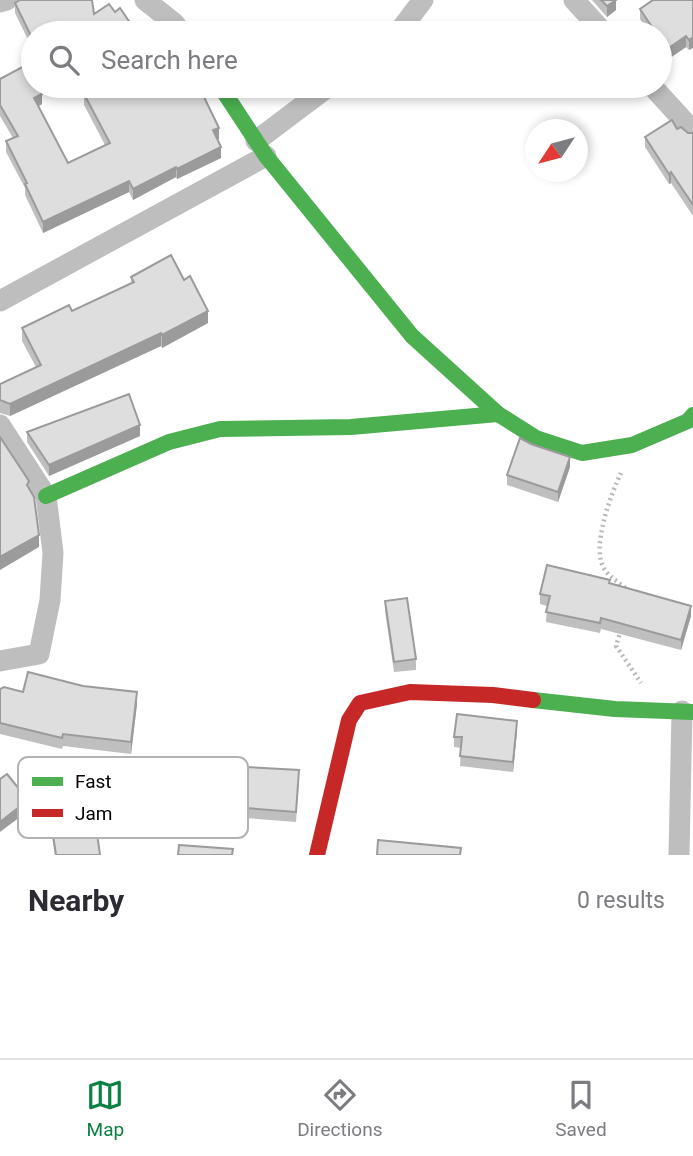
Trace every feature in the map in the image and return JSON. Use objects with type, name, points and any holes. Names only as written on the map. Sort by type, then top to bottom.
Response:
[{"type":"street","points":[[0,2],[7,0]]},
{"type":"street","points":[[145,0],[169,21]]},
{"type":"street","points":[[407,21],[423,0]]},
{"type":"street","points":[[574,0],[593,21]]},
{"type":"street","points":[[228,98],[261,149],[412,335],[498,414],[536,438],[582,453],[632,446],[688,421],[693,415]]},
{"type":"street","points":[[0,278],[3,300],[261,149],[316,98]]},
{"type":"street","points":[[663,98],[693,131]]},
{"type":"street","points":[[46,496],[169,442],[220,429],[351,427],[498,414]]},
{"type":"street","points":[[0,425],[46,496],[54,553],[50,600],[39,654],[0,661]]},
{"type":"street","points":[[317,855],[349,720],[360,703],[410,692],[493,695],[615,709],[682,711],[679,855]]},
{"type":"path","points":[[631,599],[629,590],[603,568],[600,553],[604,520],[632,446]]},
{"type":"path","points":[[624,622],[616,646],[637,678],[682,711]]},
{"type":"building","points":[[20,0],[92,0],[94,14],[109,4],[115,12],[120,8],[129,21],[24,21],[15,3]]},
{"type":"building","points":[[601,0],[616,0],[607,6]]},
{"type":"building","points":[[653,0],[693,0],[693,37],[689,40],[686,36],[672,46],[672,21],[648,21],[640,9]]},
{"type":"building","points":[[21,68],[21,98],[34,98],[68,163],[110,143],[86,98],[204,98],[219,128],[213,130],[221,147],[133,189],[129,181],[43,222],[6,141],[18,136],[0,105],[0,79]]},
{"type":"building","points":[[672,120],[677,129],[681,127],[688,133],[693,133],[693,205],[645,137]]},
{"type":"building","points":[[171,255],[184,280],[190,276],[208,311],[162,335],[161,333],[10,404],[0,400],[0,384],[41,365],[22,328],[69,305],[72,311],[134,282],[131,277]]},
{"type":"building","points":[[129,394],[140,425],[49,465],[27,432]]},
{"type":"building","points":[[0,437],[29,481],[27,485],[34,497],[39,535],[0,557]]},
{"type":"building","points":[[520,438],[570,457],[558,492],[507,475]]},
{"type":"building","points":[[547,565],[610,580],[609,583],[691,606],[681,640],[601,618],[600,623],[546,612],[550,596],[540,594]]},
{"type":"building","points":[[407,598],[416,659],[394,662],[385,601]]},
{"type":"building","points":[[28,672],[83,686],[137,692],[131,742],[63,734],[62,738],[0,723],[0,689],[4,687],[23,692]]},
{"type":"building","points":[[457,714],[517,721],[513,762],[460,756],[462,737],[454,737]]},
{"type":"building","points":[[248,767],[299,770],[296,812],[248,808]]},
{"type":"building","points":[[7,774],[18,788],[18,808],[0,822],[0,779]]},
{"type":"building","points":[[54,838],[98,838],[100,855],[56,855]]},
{"type":"building","points":[[378,840],[461,848],[460,855],[377,855]]},
{"type":"building","points":[[179,845],[233,849],[232,855],[178,855]]},
{"type":"traffic: fast","points":[[228,98],[266,156],[412,336],[498,414],[536,438],[582,453],[632,445],[688,421],[693,415]]},
{"type":"traffic: fast","points":[[46,496],[169,442],[220,429],[351,427],[498,414]]},
{"type":"traffic: fast","points":[[533,700],[615,709],[693,712]]},
{"type":"traffic: jam","points":[[317,855],[349,720],[360,703],[410,692],[493,695],[533,700]]}]
